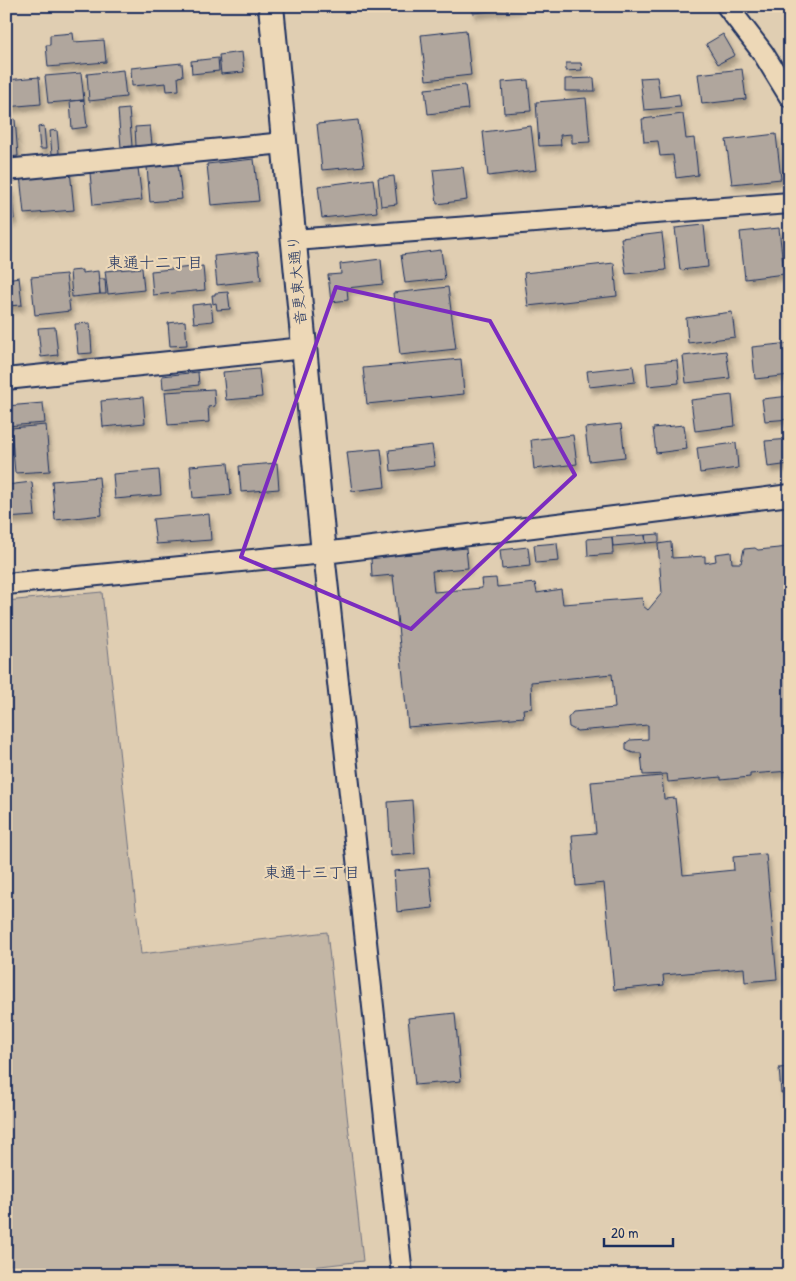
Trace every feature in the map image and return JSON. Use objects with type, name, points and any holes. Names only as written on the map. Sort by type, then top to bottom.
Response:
[{"type":"street","name":"音更東大通り","points":[[271,6],[324,553]]},
{"type":"street","points":[[727,6],[763,53],[790,97]]},
{"type":"street","points":[[6,170],[284,143]]},
{"type":"street","points":[[294,240],[790,203]]},
{"type":"street","points":[[6,379],[304,348]]},
{"type":"street","points":[[6,584],[324,553],[790,495]]},
{"type":"street","points":[[324,553],[402,1275]]},
{"type":"highlighted area","points":[[336,287],[490,321],[575,475],[411,629],[241,557]]},
{"type":"shaded area","points":[[102,592],[141,954],[327,932],[363,1261],[269,1272],[269,1275],[6,1275],[6,601]]},
{"type":"building","points":[[472,6],[519,6],[519,8],[473,13]]},
{"type":"building","points":[[466,30],[471,75],[426,80],[421,35]]},
{"type":"building","points":[[73,33],[74,42],[104,40],[106,62],[48,67],[46,45],[50,45],[50,35]]},
{"type":"building","points":[[723,34],[735,55],[718,64],[706,44]]},
{"type":"building","points":[[242,52],[244,72],[221,74],[219,55]]},
{"type":"building","points":[[218,58],[219,71],[192,74],[191,61]]},
{"type":"building","points":[[182,63],[183,76],[178,77],[179,90],[167,91],[166,83],[132,86],[131,68]]},
{"type":"building","points":[[566,63],[581,63],[582,70],[566,71]]},
{"type":"building","points":[[742,69],[746,99],[702,104],[698,74]]},
{"type":"building","points":[[123,70],[126,97],[89,101],[87,74]]},
{"type":"building","points":[[81,73],[84,100],[48,103],[45,76]]},
{"type":"building","points":[[39,77],[41,104],[6,107],[6,80]]},
{"type":"building","points":[[657,77],[660,97],[679,94],[681,107],[644,110],[640,78]]},
{"type":"building","points":[[594,78],[595,91],[565,91],[565,79]]},
{"type":"building","points":[[528,80],[531,111],[504,113],[502,82]]},
{"type":"building","points":[[465,85],[468,109],[428,114],[425,89]]},
{"type":"building","points":[[586,98],[590,142],[572,143],[572,134],[560,135],[561,145],[539,146],[536,102]]},
{"type":"building","points":[[84,100],[87,127],[72,129],[70,101]]},
{"type":"building","points":[[129,109],[132,146],[121,147],[118,110]]},
{"type":"building","points":[[683,114],[686,139],[694,138],[698,175],[676,178],[673,155],[660,156],[658,141],[644,142],[642,119]]},
{"type":"building","points":[[6,119],[15,119],[18,156],[9,157]]},
{"type":"building","points":[[358,120],[364,166],[322,170],[317,124]]},
{"type":"building","points":[[44,126],[46,149],[40,149],[38,127]]},
{"type":"building","points":[[150,126],[152,145],[136,146],[135,127]]},
{"type":"building","points":[[531,126],[536,170],[488,176],[483,132]]},
{"type":"building","points":[[57,130],[59,153],[52,154],[50,131]]},
{"type":"building","points":[[776,134],[781,179],[732,184],[726,140]]},
{"type":"building","points":[[254,159],[259,201],[211,205],[207,164]]},
{"type":"building","points":[[178,164],[182,199],[150,202],[147,167]]},
{"type":"building","points":[[463,167],[467,200],[437,204],[433,170]]},
{"type":"building","points":[[138,168],[142,200],[93,205],[90,173]]},
{"type":"building","points":[[70,170],[74,210],[24,214],[20,175]]},
{"type":"building","points":[[394,176],[397,204],[381,206],[378,178]]},
{"type":"building","points":[[373,179],[377,212],[322,218],[318,186]]},
{"type":"building","points":[[11,188],[14,219],[6,220],[6,189]]},
{"type":"building","points":[[704,225],[708,267],[680,270],[675,228]]},
{"type":"building","points":[[779,228],[784,274],[745,279],[740,232]]},
{"type":"building","points":[[662,233],[666,270],[626,274],[621,238]]},
{"type":"building","points":[[441,250],[445,279],[405,283],[401,255]]},
{"type":"building","points":[[258,252],[261,280],[217,285],[214,256]]},
{"type":"building","points":[[381,259],[383,284],[347,288],[348,300],[331,302],[328,275],[341,274],[340,264]]},
{"type":"building","points":[[614,263],[617,296],[528,306],[524,273]]},
{"type":"building","points":[[203,266],[205,290],[153,295],[151,271]]},
{"type":"building","points":[[142,268],[144,290],[108,294],[105,271]]},
{"type":"building","points":[[82,270],[82,273],[98,271],[100,294],[72,297],[70,271]]},
{"type":"building","points":[[66,274],[70,311],[35,315],[31,277]]},
{"type":"building","points":[[19,277],[22,305],[6,306],[6,279]]},
{"type":"building","points":[[99,279],[105,279],[106,294],[100,294]]},
{"type":"building","points":[[448,287],[456,349],[400,355],[393,293]]},
{"type":"building","points":[[228,292],[230,309],[217,310],[216,303],[213,304],[212,295]]},
{"type":"building","points":[[211,303],[213,321],[194,323],[192,305]]},
{"type":"building","points":[[732,312],[735,337],[688,343],[686,318]]},
{"type":"building","points":[[185,321],[187,345],[170,346],[168,323]]},
{"type":"building","points":[[90,323],[92,353],[78,354],[75,324]]},
{"type":"building","points":[[55,327],[58,355],[41,357],[38,328]]},
{"type":"building","points":[[790,343],[790,375],[755,379],[752,347]]},
{"type":"building","points":[[726,351],[730,378],[686,383],[683,356]]},
{"type":"building","points":[[461,359],[464,394],[367,404],[363,368]]},
{"type":"building","points":[[677,360],[679,383],[648,386],[646,363]]},
{"type":"building","points":[[633,366],[635,382],[589,387],[587,371]]},
{"type":"building","points":[[259,369],[262,397],[226,400],[223,372]]},
{"type":"building","points":[[198,372],[199,385],[163,389],[162,376]]},
{"type":"building","points":[[214,389],[215,406],[208,407],[209,422],[168,425],[165,392]]},
{"type":"building","points":[[732,395],[735,426],[695,431],[691,400]]},
{"type":"building","points":[[790,396],[790,419],[765,421],[762,399]]},
{"type":"building","points":[[143,397],[145,423],[103,427],[101,401]]},
{"type":"building","points":[[43,403],[45,423],[6,426],[6,406]]},
{"type":"building","points":[[621,424],[625,457],[589,461],[585,428]]},
{"type":"building","points":[[46,425],[50,471],[15,473],[11,428]]},
{"type":"building","points":[[684,425],[687,449],[656,453],[653,428]]},
{"type":"building","points":[[573,435],[577,464],[534,469],[531,440]]},
{"type":"building","points":[[790,439],[790,464],[768,467],[765,441]]},
{"type":"building","points":[[736,443],[738,468],[700,473],[697,448]]},
{"type":"building","points":[[432,445],[435,466],[391,471],[389,450]]},
{"type":"building","points":[[381,449],[385,487],[352,491],[347,452]]},
{"type":"building","points":[[228,463],[231,495],[193,498],[190,466]]},
{"type":"building","points":[[277,463],[279,489],[241,492],[239,466]]},
{"type":"building","points":[[159,470],[161,495],[115,499],[113,474]]},
{"type":"building","points":[[99,477],[102,515],[55,520],[52,481]]},
{"type":"building","points":[[32,482],[35,516],[6,518],[6,485]]},
{"type":"building","points":[[209,514],[211,540],[156,544],[153,519]]},
{"type":"building","points":[[659,534],[659,542],[646,543],[645,535]]},
{"type":"building","points":[[645,535],[646,543],[613,546],[612,537]]},
{"type":"building","points":[[612,537],[613,554],[588,556],[587,539]]},
{"type":"building","points":[[671,542],[672,558],[705,556],[705,563],[716,561],[715,554],[731,552],[732,563],[741,563],[744,549],[755,548],[758,550],[789,547],[790,771],[750,774],[750,777],[721,780],[721,777],[668,782],[667,774],[643,775],[641,753],[633,753],[626,750],[626,743],[630,740],[648,739],[648,725],[577,731],[569,727],[568,718],[573,712],[615,708],[612,674],[531,682],[532,708],[523,709],[524,717],[408,727],[393,575],[372,577],[371,558],[466,548],[468,568],[432,571],[434,592],[482,588],[481,579],[496,578],[497,587],[535,583],[537,593],[561,589],[563,604],[642,598],[643,606],[648,610],[662,593],[658,544]]},
{"type":"building","points":[[557,543],[559,561],[536,563],[534,545]]},
{"type":"building","points":[[528,547],[530,566],[502,569],[500,550]]},
{"type":"building","points":[[662,776],[664,799],[675,798],[683,875],[734,870],[733,857],[766,854],[777,979],[745,982],[744,968],[663,975],[664,985],[614,990],[604,883],[576,886],[572,835],[596,833],[591,782]]},
{"type":"building","points":[[412,800],[415,854],[391,856],[388,802]]},
{"type":"building","points":[[429,868],[433,908],[397,912],[394,871]]},
{"type":"building","points":[[455,1013],[461,1081],[415,1085],[408,1018]]},
{"type":"building","points":[[790,1067],[790,1092],[781,1093],[779,1068]]},
{"type":"district","name":"東通十二丁目","points":[[155,262]]},
{"type":"district","name":"東通十三丁目","points":[[312,872]]}]
